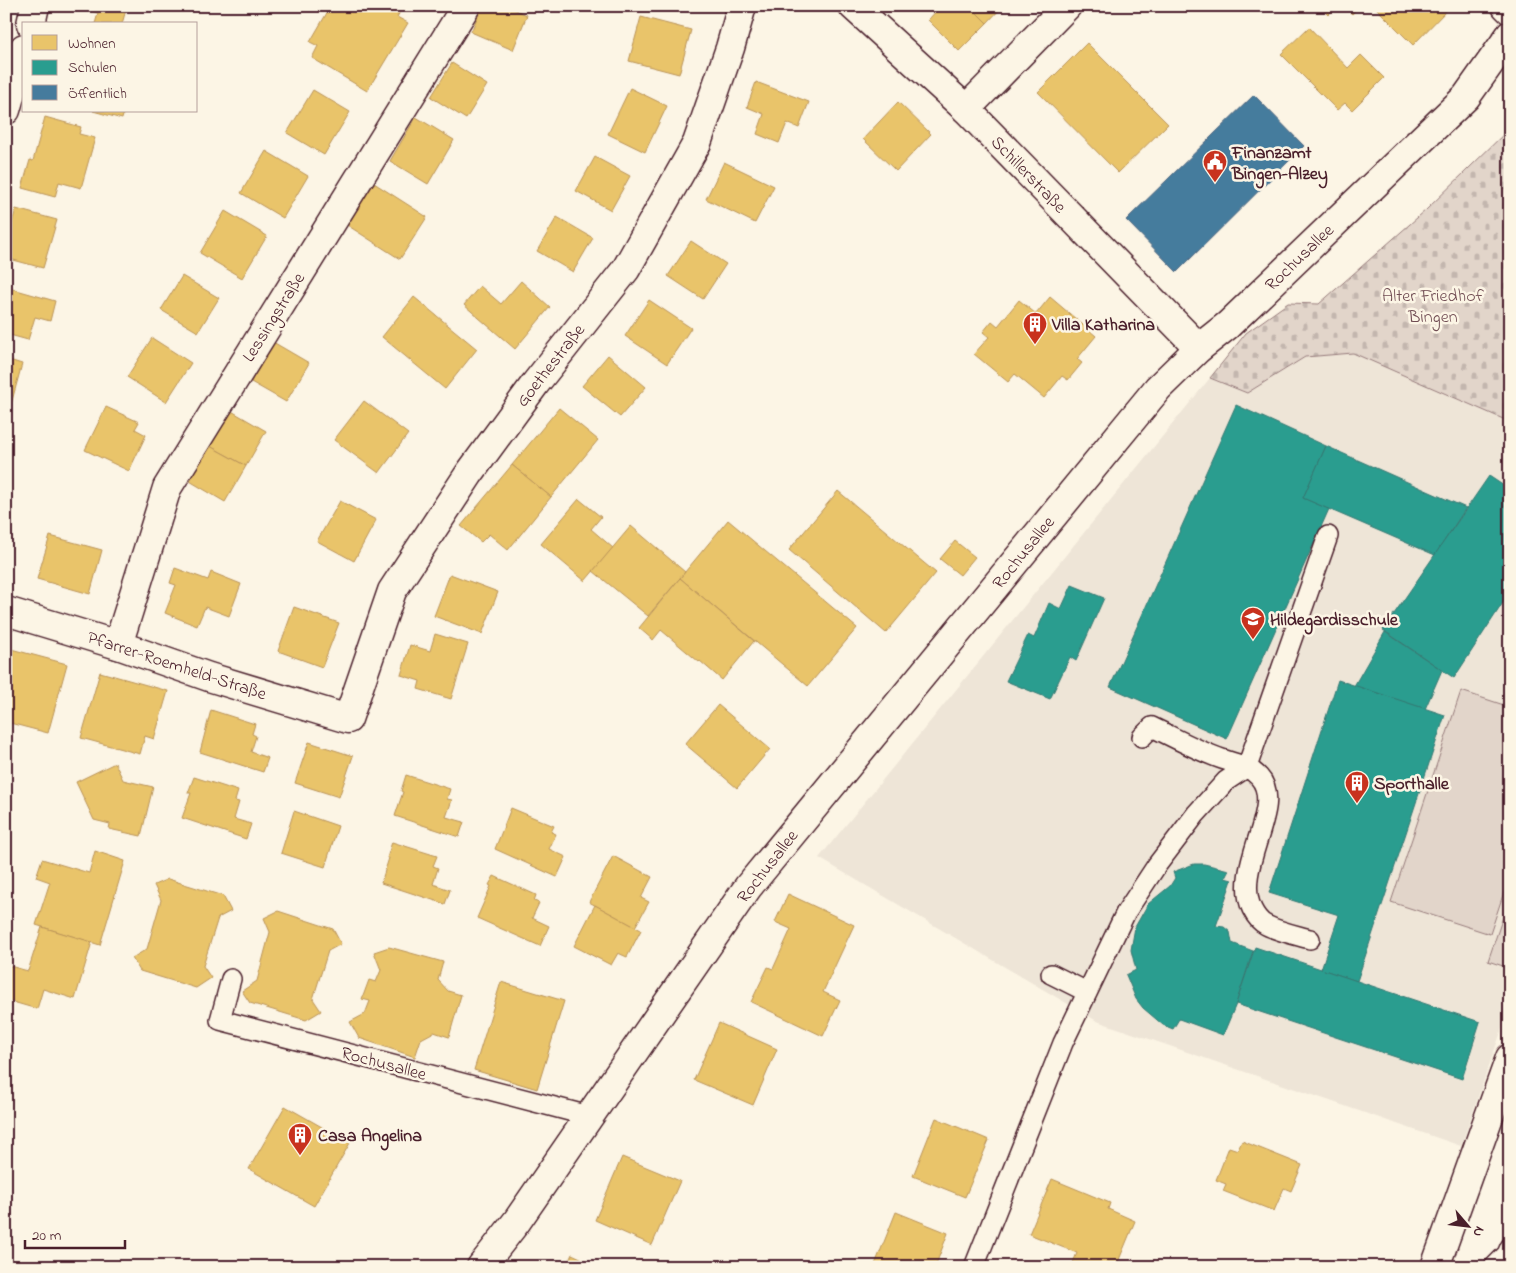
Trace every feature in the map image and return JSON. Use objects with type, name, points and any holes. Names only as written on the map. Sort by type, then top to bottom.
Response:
[{"type":"street","points":[[32,22],[36,6]]},
{"type":"street","name":"Lessingstraße","points":[[118,645],[167,488],[466,6]]},
{"type":"street","name":"Goethestraße","points":[[348,719],[392,591],[469,474],[534,384],[626,269],[697,143],[730,48],[742,6]]},
{"type":"street","name":"Schillerstraße","points":[[853,6],[966,109],[1200,348]]},
{"type":"street","points":[[966,109],[1067,6]]},
{"type":"street","points":[[1506,6],[1510,10]]},
{"type":"street","name":"Rochusallee","points":[[481,1267],[517,1221],[748,887],[1158,388],[1200,348],[1228,325],[1466,97],[1510,34]]},
{"type":"street","points":[[6,110],[22,55]]},
{"type":"street","name":"Pfarrer-Roemheld-Straße","points":[[6,611],[118,645],[209,677],[348,719]]},
{"type":"street","points":[[1435,1267],[1510,1058]]},
{"type":"lane","points":[[974,1267],[1063,1043],[1126,912],[1157,865],[1196,814],[1226,780],[1247,767],[1328,536]]},
{"type":"lane","points":[[1142,737],[1152,728],[1221,759],[1247,767],[1260,778],[1267,794],[1267,812],[1252,856],[1247,883],[1249,902],[1254,914],[1265,925],[1310,939]]},
{"type":"lane","points":[[1051,974],[1087,992]]},
{"type":"lane","name":"Rochusallee","points":[[230,979],[220,1020],[589,1116]]},
{"type":"lane","points":[[1494,1267],[1507,1254],[1510,1247]]},
{"type":"shaded area","name":"Hildegardisschule","points":[[1353,353],[1510,422],[1510,1006],[1461,1146],[1097,1021],[819,858],[1210,378],[1247,393],[1305,357]]},
{"type":"green space","name":"Alter Friedhof Bingen","points":[[1510,128],[1510,422],[1353,353],[1305,357],[1247,393],[1210,378],[1246,333],[1288,303],[1319,304],[1426,210]]},
{"type":"green space","points":[[1461,691],[1510,707],[1510,874],[1490,934],[1391,902]]},
{"type":"green space","points":[[1510,896],[1510,967],[1509,968],[1488,961]]},
{"type":"building: Wohnen","points":[[74,6],[127,6],[123,22],[96,22],[98,13]]},
{"type":"building: Wohnen","points":[[331,6],[389,6],[400,12],[397,17],[408,23],[367,91],[312,58],[318,46],[310,42]]},
{"type":"building: Wohnen","points":[[482,6],[506,6],[527,15],[513,50],[471,32]]},
{"type":"building: Wohnen","points":[[941,6],[970,6],[987,23],[959,51],[928,20]]},
{"type":"building: Wohnen","points":[[970,6],[1003,6],[987,23]]},
{"type":"building: Wohnen","points":[[1319,6],[1337,6],[1328,15]]},
{"type":"building: Wohnen","points":[[1345,6],[1359,6],[1352,14]]},
{"type":"building: Wohnen","points":[[1374,6],[1445,6],[1448,9],[1413,45]]},
{"type":"building: Wohnen","points":[[641,17],[691,30],[679,74],[629,61]]},
{"type":"building: Wohnen","points":[[1309,27],[1348,68],[1361,55],[1384,78],[1352,110],[1345,103],[1337,110],[1281,54]]},
{"type":"building: Wohnen","points":[[1087,43],[1168,124],[1118,173],[1038,92]]},
{"type":"building: Wohnen","points":[[452,63],[487,85],[466,119],[431,97]]},
{"type":"building: Wohnen","points":[[756,82],[809,102],[799,128],[787,123],[779,143],[757,134],[764,114],[747,107]]},
{"type":"building: Wohnen","points":[[630,88],[667,106],[645,152],[608,134]]},
{"type":"building: Wohnen","points":[[313,90],[350,112],[324,155],[287,133]]},
{"type":"building: Wohnen","points":[[898,102],[931,134],[896,171],[863,139]]},
{"type":"building: Wohnen","points":[[97,112],[124,112],[122,119]]},
{"type":"building: Wohnen","points":[[45,117],[81,127],[79,134],[95,138],[81,188],[59,182],[55,197],[22,188],[30,160],[33,161]]},
{"type":"building: Wohnen","points":[[416,117],[454,140],[428,184],[390,161]]},
{"type":"building: Wohnen","points":[[266,151],[308,176],[283,218],[241,193]]},
{"type":"building: Wohnen","points":[[595,157],[630,176],[611,210],[576,191]]},
{"type":"building: Wohnen","points":[[724,162],[774,186],[755,223],[706,199]]},
{"type":"building: Wohnen","points":[[374,183],[427,217],[400,259],[347,225]]},
{"type":"building: Wohnen","points":[[16,209],[57,220],[43,268],[6,258],[6,243]]},
{"type":"building: Wohnen","points":[[225,211],[267,236],[242,278],[200,253]]},
{"type":"building: Wohnen","points":[[557,217],[593,238],[573,272],[537,251]]},
{"type":"building: Wohnen","points":[[691,241],[726,264],[703,299],[668,276]]},
{"type":"building: Wohnen","points":[[182,276],[219,298],[198,332],[161,310]]},
{"type":"building: Wohnen","points":[[521,281],[550,307],[515,349],[464,305],[480,286],[501,304]]},
{"type":"building: Wohnen","points":[[6,287],[55,301],[50,321],[35,317],[28,340],[6,334]]},
{"type":"building: Wohnen","points":[[414,297],[477,349],[445,389],[382,337]]},
{"type":"building: Wohnen","name":"Villa Katharina","points":[[1050,297],[1096,336],[1077,359],[1082,363],[1068,380],[1062,376],[1044,398],[1015,374],[1008,382],[974,354],[989,337],[983,332],[992,321],[998,326],[1019,300],[1036,314]]},
{"type":"building: Wohnen","points":[[649,300],[691,328],[667,364],[625,336]]},
{"type":"building: Wohnen","points":[[152,338],[191,363],[166,402],[127,377]]},
{"type":"building: Wohnen","points":[[273,342],[309,363],[286,402],[251,382]]},
{"type":"building: Wohnen","points":[[608,355],[646,387],[620,417],[582,386]]},
{"type":"building: Wohnen","points":[[6,359],[22,364],[10,408],[6,407]]},
{"type":"building: Wohnen","points":[[364,401],[408,434],[379,473],[334,440]]},
{"type":"building: Wohnen","points":[[106,407],[139,422],[135,429],[146,435],[129,471],[85,450]]},
{"type":"building: Wohnen","points":[[559,408],[598,440],[551,497],[512,465]]},
{"type":"building: Wohnen","points":[[228,409],[266,431],[246,466],[208,445]]},
{"type":"building: Wohnen","points":[[208,445],[246,466],[225,502],[188,480]]},
{"type":"building: Wohnen","points":[[512,465],[551,497],[508,550],[489,534],[481,542],[461,526]]},
{"type":"building: Wohnen","points":[[838,491],[936,573],[886,633],[789,550]]},
{"type":"building: Wohnen","points":[[579,499],[601,517],[591,529],[613,548],[585,581],[541,544]]},
{"type":"building: Wohnen","points":[[340,501],[376,520],[354,561],[317,541]]},
{"type":"building: Wohnen","points":[[728,520],[857,628],[808,686],[680,578]]},
{"type":"building: Wohnen","points":[[631,526],[685,572],[648,616],[593,571]]},
{"type":"building: Wohnen","points":[[50,536],[102,550],[90,594],[37,579]]},
{"type":"building: Wohnen","points":[[955,541],[975,557],[960,575],[940,559]]},
{"type":"building: Wohnen","points":[[175,568],[208,580],[211,572],[241,584],[229,616],[205,607],[197,626],[165,613],[176,585],[170,583]]},
{"type":"building: Wohnen","points":[[450,574],[498,592],[482,634],[434,616]]},
{"type":"building: Wohnen","points":[[680,578],[754,641],[722,680],[661,630],[653,640],[639,628]]},
{"type":"building: Wohnen","points":[[294,607],[339,623],[322,667],[278,651]]},
{"type":"building: Wohnen","points":[[435,634],[468,644],[451,699],[418,689],[420,681],[401,675],[410,645],[430,651]]},
{"type":"building: Wohnen","points":[[11,649],[67,664],[48,733],[6,722],[6,667]]},
{"type":"building: Wohnen","points":[[100,672],[168,691],[154,739],[145,736],[140,754],[81,738]]},
{"type":"building: Wohnen","points":[[718,705],[770,749],[737,788],[685,744]]},
{"type":"building: Wohnen","points":[[211,710],[255,724],[252,734],[256,736],[251,752],[268,758],[263,772],[200,752]]},
{"type":"building: Wohnen","points":[[309,742],[353,756],[339,797],[295,783]]},
{"type":"building: Wohnen","points":[[115,763],[123,780],[153,787],[141,836],[109,829],[110,824],[94,820],[76,782]]},
{"type":"building: Wohnen","points":[[406,775],[450,789],[447,799],[452,800],[446,817],[464,822],[459,837],[395,816],[403,792],[401,791]]},
{"type":"building: Wohnen","points":[[194,777],[238,791],[235,801],[239,802],[234,819],[251,824],[246,839],[182,818],[191,793],[188,793]]},
{"type":"building: Wohnen","points":[[511,808],[554,826],[551,832],[556,834],[549,849],[566,857],[557,877],[495,849]]},
{"type":"building: Wohnen","points":[[294,811],[338,826],[325,867],[281,853]]},
{"type":"building: Wohnen","points":[[392,842],[437,856],[433,866],[438,868],[433,884],[450,890],[445,904],[381,883]]},
{"type":"building: Wohnen","points":[[95,851],[125,861],[100,945],[36,925],[50,882],[36,877],[42,859],[89,873]]},
{"type":"building: Wohnen","points":[[613,856],[652,877],[641,898],[649,902],[635,927],[589,902]]},
{"type":"building: Wohnen","points":[[494,876],[536,895],[534,901],[539,903],[532,918],[549,926],[540,946],[477,918]]},
{"type":"building: Wohnen","points":[[168,879],[223,896],[231,911],[218,918],[203,966],[211,978],[196,988],[140,971],[132,958],[147,949],[161,900],[154,885]]},
{"type":"building: Wohnen","points":[[788,894],[854,925],[823,992],[840,1000],[823,1036],[751,1002],[768,967],[773,969],[791,929],[775,922]]},
{"type":"building: Wohnen","points":[[595,905],[641,930],[627,957],[618,953],[611,965],[574,946]]},
{"type":"building: Wohnen","points":[[278,911],[333,929],[341,944],[328,951],[313,999],[321,1011],[306,1020],[250,1003],[242,991],[257,981],[270,932],[264,918]]},
{"type":"building: Wohnen","points":[[42,927],[92,942],[75,999],[43,989],[37,1009],[6,1000],[6,965],[28,971]]},
{"type":"building: Wohnen","points":[[389,947],[443,962],[438,980],[448,991],[461,995],[449,1037],[434,1032],[421,1039],[415,1057],[359,1038],[350,1022],[365,1014],[370,1001],[362,999],[369,980],[376,982],[381,970],[374,952]]},
{"type":"building: Wohnen","points":[[501,982],[564,1001],[537,1089],[474,1070]]},
{"type":"building: Wohnen","points":[[719,1023],[777,1049],[753,1105],[694,1080]]},
{"type":"building: Wohnen","name":"Casa Angelina","points":[[285,1106],[350,1143],[314,1206],[249,1169]]},
{"type":"building: Wohnen","points":[[936,1118],[989,1140],[965,1197],[913,1176]]},
{"type":"building: Wohnen","points":[[1242,1141],[1302,1165],[1291,1191],[1284,1188],[1274,1211],[1223,1191],[1226,1184],[1216,1180],[1229,1147],[1238,1150]]},
{"type":"building: Wohnen","points":[[622,1157],[680,1181],[652,1245],[595,1220]]},
{"type":"building: Wohnen","points":[[1052,1179],[1110,1203],[1108,1209],[1135,1221],[1116,1267],[1076,1267],[1072,1265],[1077,1253],[1029,1234]]},
{"type":"building: Wohnen","points":[[896,1212],[948,1233],[935,1267],[874,1267]]},
{"type":"building: Wohnen","points":[[572,1254],[600,1267],[566,1267]]},
{"type":"building: Schulen","points":[[1236,405],[1326,446],[1303,498],[1329,509],[1227,739],[1110,687]]},
{"type":"building: Schulen","points":[[1326,446],[1466,508],[1435,555],[1303,498]]},
{"type":"building: Schulen","points":[[1489,476],[1510,490],[1510,592],[1454,678],[1383,630]]},
{"type":"building: Schulen","points":[[1072,585],[1104,598],[1076,661],[1070,657],[1050,699],[1006,681],[1028,635],[1034,638],[1049,603],[1061,609]]},
{"type":"building: Schulen","points":[[1385,632],[1442,670],[1425,709],[1354,686]]},
{"type":"building: Schulen","name":"Sporthalle","points":[[1338,680],[1445,715],[1357,981],[1321,969],[1339,915],[1269,893]]},
{"type":"building: Schulen","points":[[1194,864],[1204,864],[1229,870],[1225,878],[1232,880],[1216,926],[1224,927],[1230,932],[1232,943],[1253,951],[1236,1004],[1223,1035],[1179,1019],[1173,1029],[1163,1025],[1143,1008],[1136,999],[1126,975],[1136,970],[1131,950],[1135,927],[1148,904],[1170,886],[1175,878],[1173,872]]},
{"type":"building: Schulen","points":[[1255,947],[1480,1022],[1462,1079],[1236,1004]]},
{"type":"building: Öffentlich","name":"Finanzamt Bingen-Alzey","points":[[1254,95],[1304,146],[1177,272],[1126,220]]},
{"type":"place","name":"Finanzamt Bingen-Alzey","points":[[1215,183]]},
{"type":"place","name":"Villa Katharina","points":[[1035,345]]},
{"type":"place","name":"Hildegardisschule","points":[[1253,640]]},
{"type":"place","name":"Sporthalle","points":[[1357,804]]},
{"type":"place","name":"Casa Angelina","points":[[300,1156]]}]
